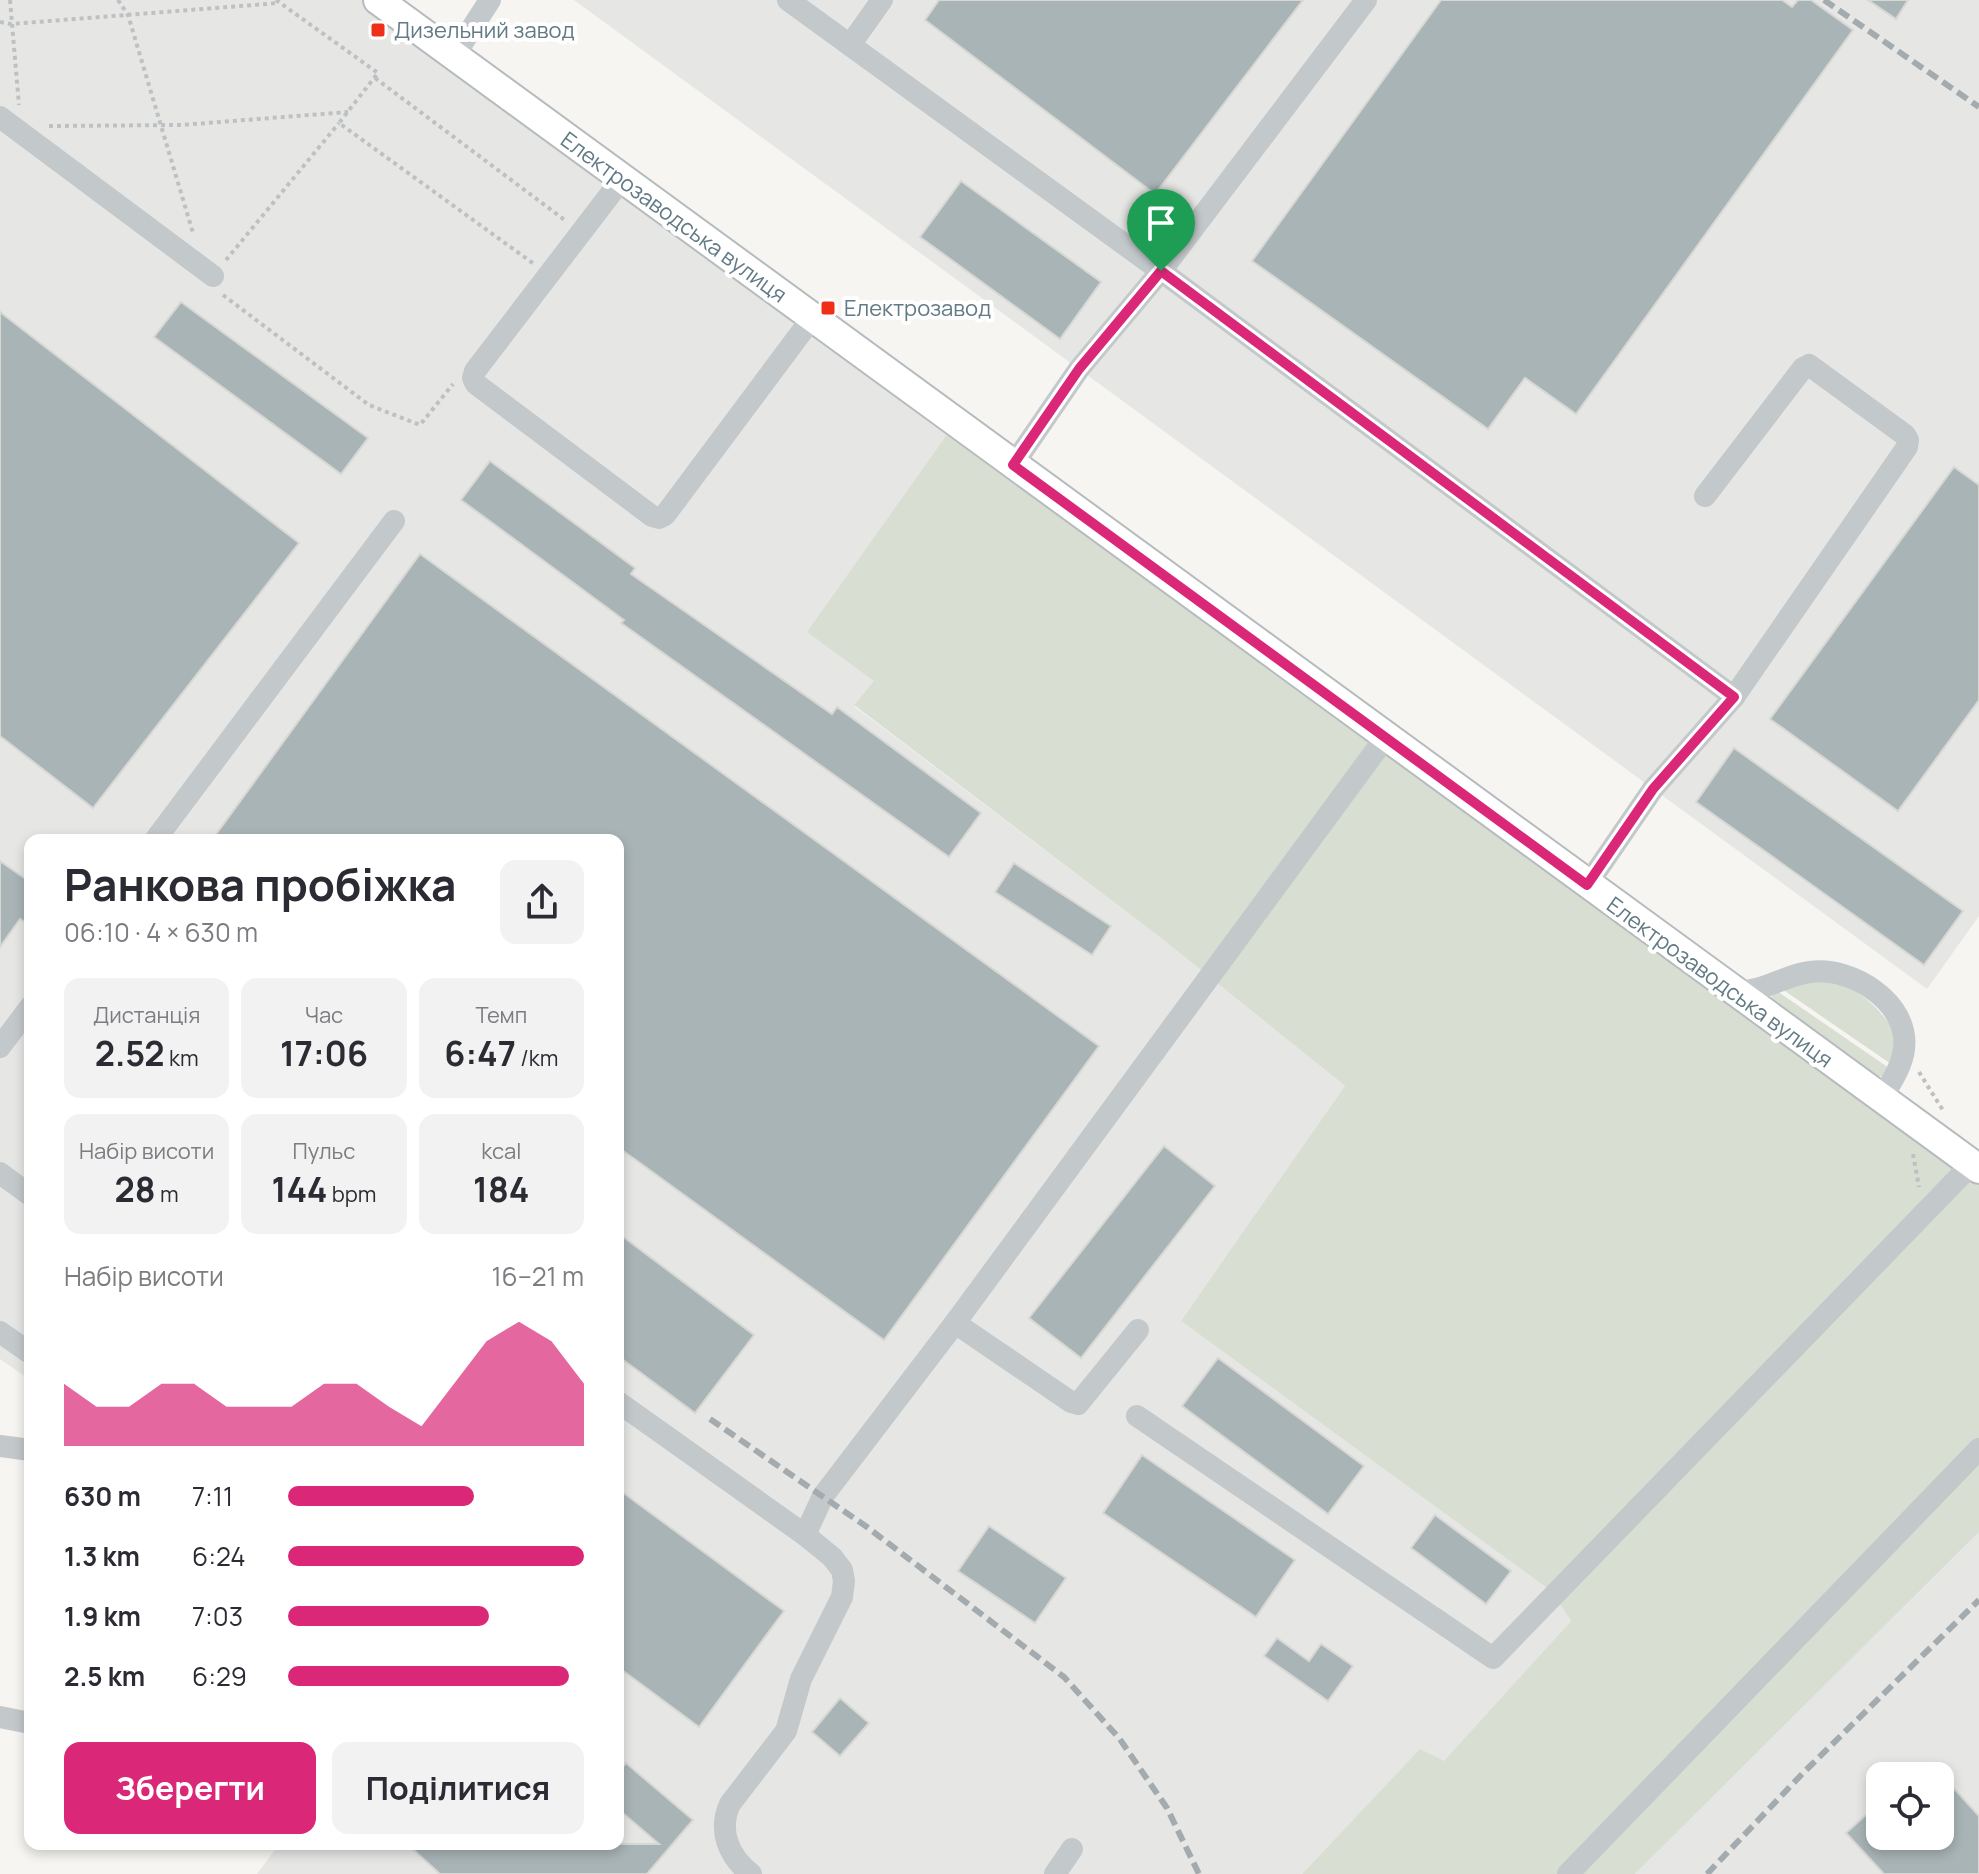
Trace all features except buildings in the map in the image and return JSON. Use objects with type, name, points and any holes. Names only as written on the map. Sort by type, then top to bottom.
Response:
[{"type":"main road","name":"Електрозаводська вулиця","points":[[378,0],[1385,738],[1976,1166]]},
{"type":"street","points":[[454,56],[490,0]]},
{"type":"street","points":[[788,0],[1161,271],[1734,697]]},
{"type":"street","points":[[850,45],[882,0]]},
{"type":"street","points":[[1013,465],[1079,369],[1161,271],[1366,0]]},
{"type":"street","points":[[0,117],[208,273]]},
{"type":"street","points":[[622,179],[475,371],[473,378],[476,384],[652,516],[659,518],[665,515],[812,318]]},
{"type":"street","points":[[1587,885],[1653,789],[1734,697],[1907,447],[1908,440],[1849,392],[1809,365],[1803,368],[1705,496]]},
{"type":"street","points":[[159,834],[394,521]]},
{"type":"street","points":[[805,1535],[823,1496],[955,1323],[1385,738]]},
{"type":"street","points":[[1733,991],[1749,992],[1797,975],[1821,971],[1860,983],[1893,1007],[1903,1021],[1905,1045],[1898,1069],[1881,1099]]},
{"type":"street","points":[[0,1047],[24,1015]]},
{"type":"street","points":[[1137,1416],[1493,1658],[1922,1216],[1976,1166]]},
{"type":"street","points":[[0,1173],[24,1191]]},
{"type":"street","points":[[955,1323],[1078,1404],[1138,1330]]},
{"type":"street","points":[[0,1332],[24,1349]]},
{"type":"street","points":[[624,1406],[805,1535],[832,1557],[842,1570],[842,1597],[801,1679],[786,1731],[730,1804],[724,1817],[727,1843],[741,1867],[751,1874]]},
{"type":"street","points":[[0,1446],[24,1449]]},
{"type":"street","points":[[1568,1874],[1979,1449]]},
{"type":"street","points":[[0,1717],[24,1722]]},
{"type":"street","points":[[1055,1874],[1072,1849]]},
{"type":"path","points":[[10,0],[23,134],[40,126],[161,126],[348,112]]},
{"type":"path","points":[[118,0],[128,15],[208,273],[207,283],[369,405],[420,425],[458,377]]},
{"type":"path","points":[[0,22],[11,24],[278,1],[378,73],[339,123],[208,273]]},
{"type":"path","points":[[374,78],[581,232]]},
{"type":"path","points":[[339,123],[549,274]]},
{"type":"path","points":[[1898,1069],[1918,1071],[1951,1121]]},
{"type":"path","points":[[1913,1154],[1922,1216]]},
{"type":"shaded area","points":[[0,0],[378,0],[955,423],[808,632],[875,681],[854,706],[1161,938],[1346,1087],[1181,1321],[1551,1591],[1571,1621],[1444,1762],[1420,1750],[1302,1874],[257,1874],[275,1850],[624,1850],[624,834],[24,834],[24,1376],[0,1359]]},
{"type":"shaded area","points":[[574,0],[1979,0],[1979,916],[1927,989]]},
{"type":"shaded area","points":[[955,423],[1979,1169],[1979,1532],[1635,1874],[1302,1874],[1420,1749],[1444,1761],[1571,1621],[1551,1591],[1181,1321],[1345,1086],[1161,938],[854,705],[874,681],[807,632]]},
{"type":"shaded area","points":[[1814,977],[1853,990],[1881,1013],[1898,1035],[1891,1064],[1782,989]]},
{"type":"shaded area","points":[[1777,991],[1889,1068],[1883,1076],[1877,1077],[1768,1000]]},
{"type":"shaded area","points":[[1979,1532],[1979,1874],[1635,1874]]},
{"type":"railway","points":[[1824,0],[1979,107]]},
{"type":"railway","points":[[710,1419],[867,1527],[1064,1677],[1119,1738],[1167,1808],[1199,1874]]},
{"type":"railway","points":[[1707,1874],[1803,1773],[1979,1600]]},
{"type":"place","name":"Дизельний завод","points":[[378,30]]},
{"type":"place","name":"Електрозавод","points":[[828,308]]},
{"type":"route","points":[[1161,271],[1734,697],[1653,789],[1587,885],[1013,465],[1079,369],[1161,271]]}]
